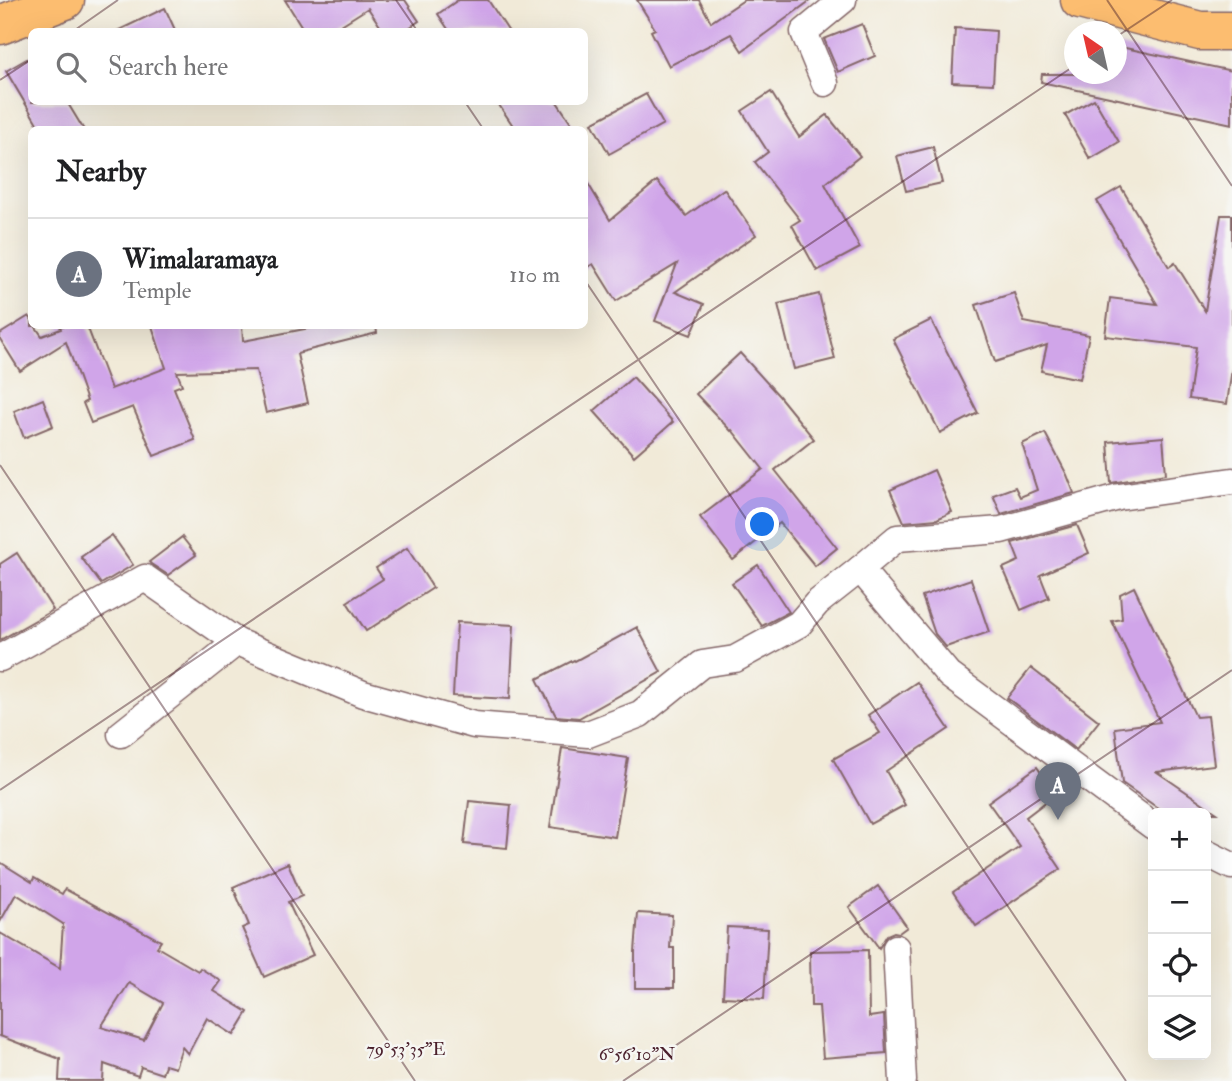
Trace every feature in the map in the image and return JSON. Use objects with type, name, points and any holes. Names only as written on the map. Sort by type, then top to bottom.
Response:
[{"type":"main road","points":[[1080,0],[1216,31]]},
{"type":"main road","points":[[0,25],[53,2]]},
{"type":"street","points":[[825,83],[804,32],[843,0]]},
{"type":"street","points":[[1164,0],[1216,31]]},
{"type":"street","points":[[0,657],[145,578],[237,642],[363,694],[474,725],[588,734],[640,714],[702,664],[735,659],[799,624],[817,603],[897,538],[1002,530],[1119,497],[1232,481]]},
{"type":"street","points":[[860,569],[949,676],[1148,822]]},
{"type":"street","points":[[121,734],[237,642]]},
{"type":"street","points":[[1211,856],[1232,866]]},
{"type":"street","points":[[896,948],[903,1081]]},
{"type":"building","points":[[285,0],[405,0],[419,21],[409,28],[381,28],[368,8],[336,28],[302,28]]},
{"type":"building","points":[[458,0],[488,0],[506,28],[447,28],[438,14]]},
{"type":"building","points":[[637,0],[699,0],[711,22],[744,0],[811,0],[742,51],[731,34],[669,66],[651,31],[655,29]]},
{"type":"building","points":[[165,8],[174,28],[123,28]]},
{"type":"building","points":[[862,24],[875,56],[838,72],[824,39]]},
{"type":"building","points":[[955,28],[996,31],[993,84],[952,82]]},
{"type":"building","points":[[1127,48],[1232,71],[1232,124],[1041,82],[1042,74],[1064,74],[1064,84],[1127,84]]},
{"type":"building","points":[[28,58],[28,105],[69,105],[82,126],[39,126],[6,71]]},
{"type":"building","points":[[771,92],[799,137],[827,115],[860,156],[825,184],[860,248],[817,271],[792,225],[800,220],[755,162],[768,152],[742,111]]},
{"type":"building","points":[[646,94],[663,124],[609,154],[592,123]]},
{"type":"building","points":[[1094,99],[1119,142],[1090,159],[1065,115]]},
{"type":"building","points":[[499,105],[559,105],[573,126],[513,126]]},
{"type":"building","points":[[933,147],[942,183],[906,191],[897,156]]},
{"type":"building","points":[[657,181],[686,216],[724,189],[756,235],[675,292],[704,304],[691,335],[655,321],[677,264],[616,301],[593,264],[588,267],[588,184],[610,220]]},
{"type":"building","points":[[1121,187],[1169,267],[1175,263],[1205,311],[1221,215],[1232,215],[1232,368],[1227,404],[1189,399],[1196,347],[1105,336],[1110,298],[1157,304],[1097,201]]},
{"type":"building","points":[[1014,293],[1024,322],[1089,335],[1080,379],[1041,371],[1047,345],[995,362],[976,305]]},
{"type":"building","points":[[819,294],[835,359],[794,369],[778,304]]},
{"type":"building","points":[[28,317],[28,329],[37,329],[42,336],[61,329],[88,329],[111,389],[166,368],[153,329],[242,329],[243,341],[305,329],[376,329],[377,333],[297,354],[308,403],[266,413],[256,370],[177,372],[182,385],[174,388],[195,440],[154,456],[133,407],[91,423],[83,403],[87,401],[66,342],[20,371],[0,339],[0,334]]},
{"type":"building","points":[[931,320],[978,413],[940,433],[893,339]]},
{"type":"building","points":[[740,353],[814,439],[775,470],[837,548],[815,566],[780,523],[733,560],[700,517],[763,469],[732,430],[696,394]]},
{"type":"building","points":[[633,377],[673,422],[634,456],[594,411]]},
{"type":"building","points":[[43,399],[53,426],[24,438],[14,411]]},
{"type":"building","points":[[1045,433],[1074,493],[1001,514],[993,495],[1015,487],[1020,497],[1037,490],[1022,444]]},
{"type":"building","points":[[1163,437],[1166,474],[1111,483],[1108,442]]},
{"type":"building","points":[[934,470],[952,512],[937,519],[904,522],[890,490]]},
{"type":"building","points":[[1077,525],[1089,553],[1040,575],[1049,598],[1021,610],[1003,568],[1019,561],[1012,543]]},
{"type":"building","points":[[112,535],[133,565],[101,584],[81,557]]},
{"type":"building","points":[[182,537],[196,555],[168,575],[149,562]]},
{"type":"building","points":[[407,548],[433,588],[366,631],[347,602],[383,579],[376,568]]},
{"type":"building","points":[[17,553],[53,610],[0,640],[0,564]]},
{"type":"building","points":[[758,565],[789,612],[762,626],[732,583]]},
{"type":"building","points":[[971,579],[989,632],[946,647],[935,634],[922,596]]},
{"type":"building","points":[[1134,587],[1196,717],[1208,716],[1214,765],[1157,772],[1210,808],[1158,808],[1122,783],[1115,728],[1160,722],[1112,621],[1122,619],[1120,594]]},
{"type":"building","points":[[457,622],[514,625],[510,699],[453,696]]},
{"type":"building","points":[[637,627],[661,672],[579,718],[556,716],[537,679]]},
{"type":"building","points":[[1031,668],[1099,721],[1076,750],[1007,698]]},
{"type":"building","points":[[917,682],[949,729],[886,771],[905,805],[870,824],[833,759],[880,733],[868,715]]},
{"type":"building","points":[[562,748],[628,758],[615,837],[550,827]]},
{"type":"building","points":[[1037,767],[1056,794],[1026,817],[1061,869],[976,926],[953,892],[1020,847],[988,802]]},
{"type":"building","points":[[469,801],[511,805],[507,848],[464,844]]},
{"type":"building","points":[[0,862],[32,882],[34,878],[62,894],[65,889],[161,941],[157,947],[221,981],[214,991],[248,1012],[234,1035],[207,1018],[188,1054],[182,1047],[175,1068],[165,1065],[162,1074],[141,1067],[138,1076],[104,1064],[103,1081],[59,1081],[60,1059],[0,1036],[0,933],[60,968],[63,924],[16,894],[0,922]],"holes":[[[129,983],[163,1003],[144,1040],[101,1027]]]},
{"type":"building","points":[[288,863],[302,896],[288,902],[313,955],[264,977],[242,928],[249,925],[233,887]]},
{"type":"building","points":[[878,886],[907,927],[899,933],[887,935],[879,948],[849,907]]},
{"type":"building","points":[[638,913],[672,915],[670,948],[674,948],[674,988],[635,988]]},
{"type":"building","points":[[727,927],[768,929],[764,999],[723,997]]},
{"type":"building","points":[[868,950],[869,1017],[884,1015],[886,1053],[823,1058],[819,1006],[811,1006],[810,951]]},
{"type":"place","name":"Wimalaramaya","points":[[1058,820]]}]
